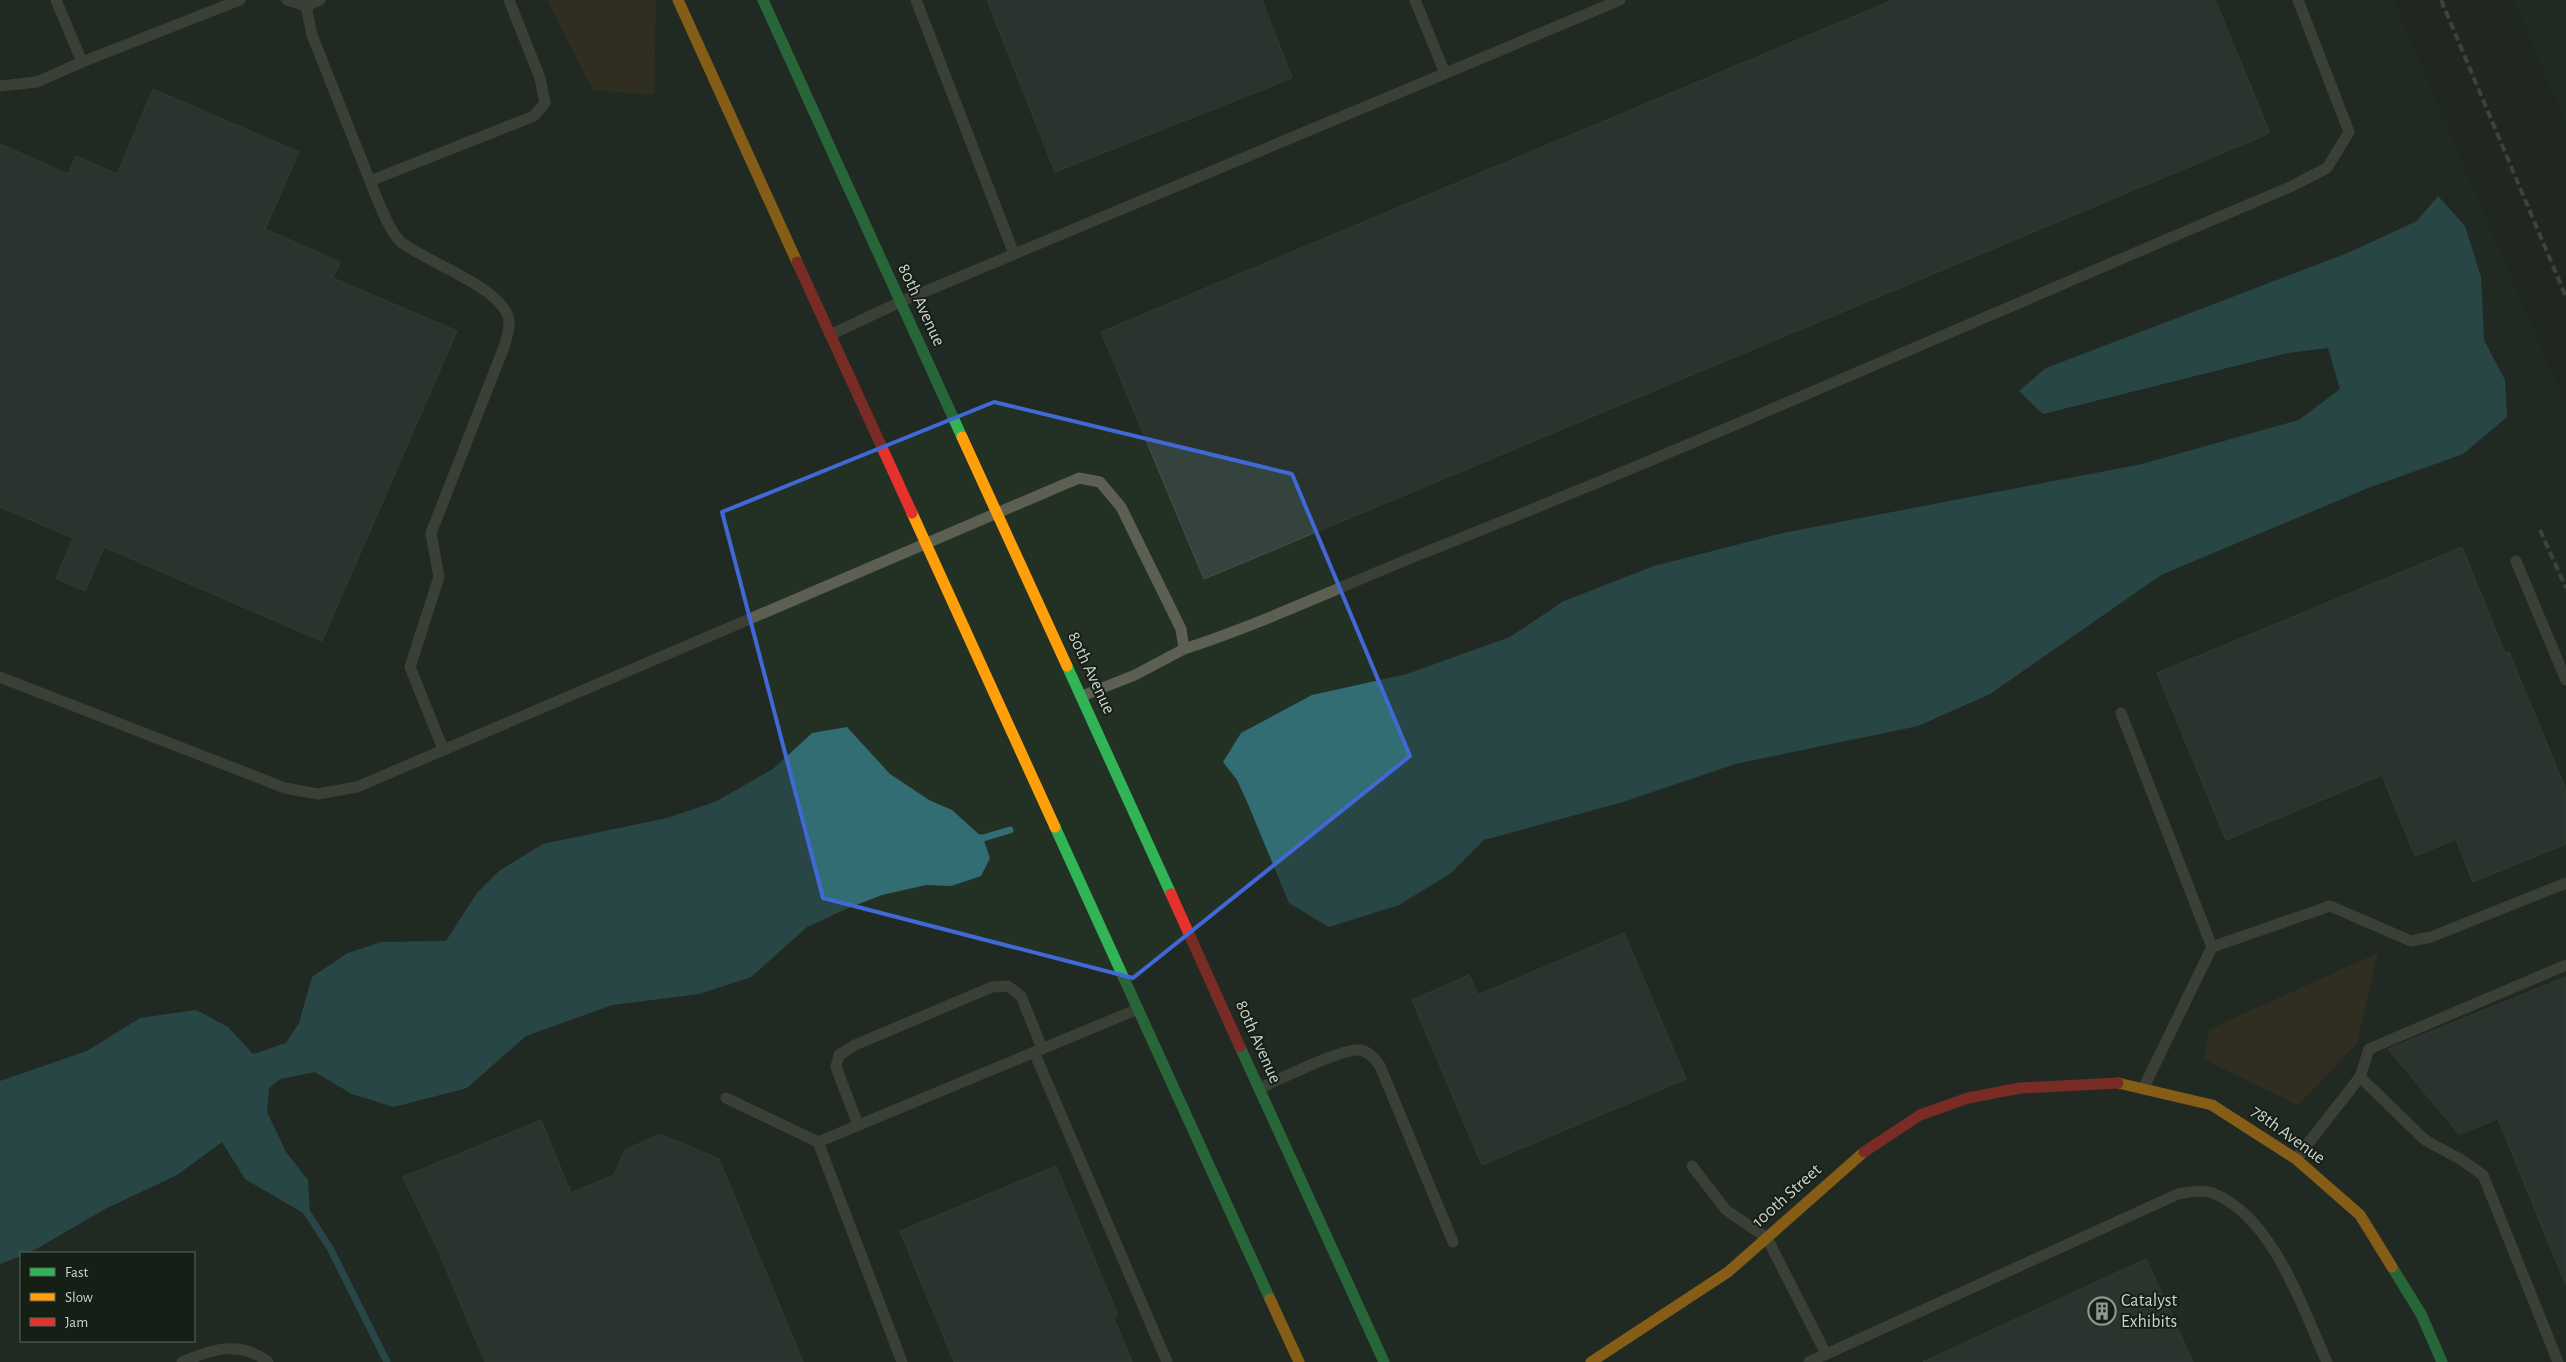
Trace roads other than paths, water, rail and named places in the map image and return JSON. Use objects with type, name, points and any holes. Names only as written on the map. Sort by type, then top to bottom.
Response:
[{"type":"street","points":[[678,0],[1299,1362]]},
{"type":"street","name":"80th Avenue","points":[[763,0],[1082,696],[1384,1362]]},
{"type":"street","name":"78th Avenue","points":[[2020,1088],[2115,1082],[2212,1105],[2296,1159],[2360,1215],[2421,1314],[2442,1362]]},
{"type":"street","name":"100th Street","points":[[1591,1362],[1728,1272],[1860,1155],[1920,1115],[1968,1098],[2020,1088]]},
{"type":"lane","points":[[56,0],[82,62]]},
{"type":"lane","points":[[0,86],[37,82],[82,62],[240,0]]},
{"type":"lane","points":[[287,0],[306,6],[320,0]]},
{"type":"lane","points":[[370,181],[534,116],[545,103],[540,78],[509,0]]},
{"type":"lane","points":[[916,0],[1014,254]]},
{"type":"lane","points":[[1415,0],[1445,73]]},
{"type":"lane","points":[[830,335],[900,302],[1620,0]]},
{"type":"lane","points":[[1082,696],[1135,675],[1184,649],[1233,633],[1377,571],[1590,487],[2290,187],[2328,168],[2349,132],[2298,0]]},
{"type":"lane","points":[[306,6],[312,35],[379,204],[400,241],[452,273],[488,291],[503,306],[509,322],[498,362],[431,533],[439,577],[410,667],[444,749]]},
{"type":"lane","points":[[0,677],[293,790],[318,794],[356,787],[1079,478],[1100,482],[1121,507],[1181,629],[1184,649]]},
{"type":"lane","points":[[2516,561],[2566,680]]},
{"type":"lane","points":[[2121,713],[2212,947]]},
{"type":"lane","points":[[2143,1089],[2212,947],[2330,906],[2411,940],[2431,937],[2566,883]]},
{"type":"lane","points":[[2296,1159],[2360,1077],[2369,1049],[2566,964]]},
{"type":"lane","points":[[858,1125],[836,1067],[839,1055],[855,1044],[992,987],[1008,986],[1021,996],[1038,1050],[1167,1362]]},
{"type":"lane","points":[[818,1142],[1138,1009]]},
{"type":"lane","points":[[1260,1088],[1343,1053],[1359,1050],[1372,1055],[1380,1066],[1454,1242]]},
{"type":"lane","points":[[2360,1077],[2426,1140],[2460,1159],[2483,1175],[2558,1362]]},
{"type":"lane","points":[[726,1098],[818,1142],[902,1362]]},
{"type":"lane","points":[[1692,1166],[1726,1210],[1767,1238],[1826,1354]]},
{"type":"lane","points":[[1809,1362],[2178,1194],[2197,1190],[2214,1193],[2237,1206],[2263,1233],[2282,1265],[2327,1362]]},
{"type":"lane","points":[[182,1362],[195,1356],[238,1347],[256,1353],[268,1362]]},
{"type":"water","points":[[2438,196],[2465,226],[2481,277],[2484,340],[2505,380],[2507,417],[2463,454],[2368,488],[2161,575],[1990,694],[1918,726],[1735,764],[1623,802],[1484,840],[1451,873],[1399,905],[1329,927],[1289,903],[1237,780],[1223,762],[1241,733],[1312,695],[1407,674],[1510,637],[1564,601],[1654,566],[1783,533],[2142,464],[2299,420],[2340,389],[2328,348],[2287,353],[2043,414],[2019,391],[2046,368],[2350,252],[2417,221]]},
{"type":"water","points":[[847,727],[890,774],[929,800],[952,810],[983,838],[990,858],[981,876],[951,886],[926,885],[882,895],[846,909],[807,927],[751,977],[699,994],[612,1005],[526,1036],[467,1088],[394,1107],[352,1094],[315,1072],[280,1079],[269,1088],[267,1112],[286,1152],[308,1180],[310,1217],[245,1179],[222,1142],[177,1175],[105,1209],[31,1252],[20,1252],[20,1256],[0,1264],[0,1081],[87,1051],[140,1018],[196,1010],[228,1027],[253,1054],[286,1043],[299,1023],[312,977],[348,953],[381,942],[446,941],[477,893],[499,871],[543,844],[667,818],[715,802],[773,769],[812,733]]},
{"type":"waterway","points":[[974,838],[983,838],[1010,830]]},
{"type":"waterway","points":[[306,1211],[330,1248],[387,1362]]},
{"type":"railway","points":[[2441,0],[2566,297]]},
{"type":"railway","points":[[2540,530],[2566,588]]},
{"type":"place","name":"Catalyst Exhibits","points":[[2102,1311]]}]
